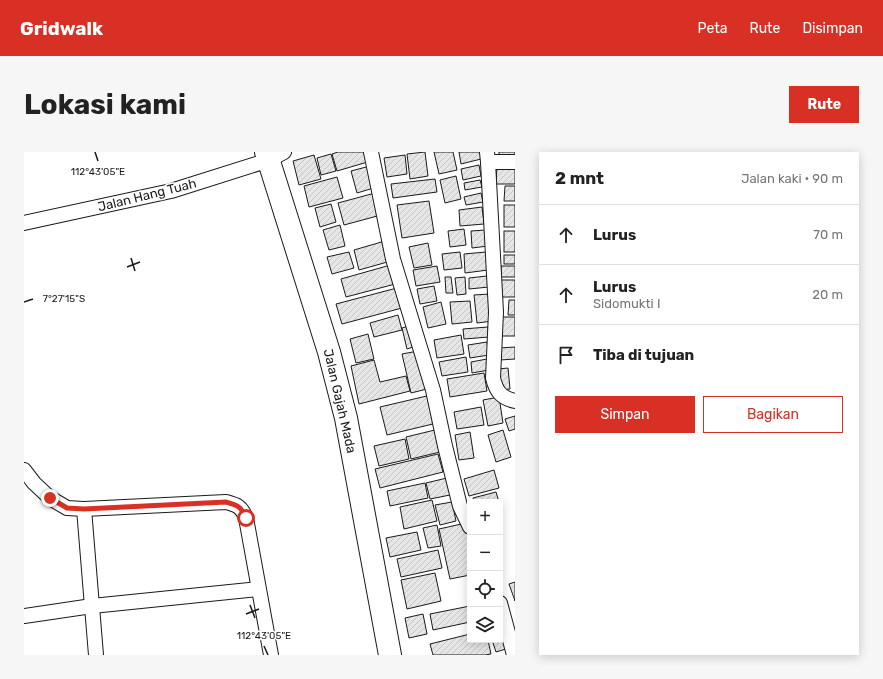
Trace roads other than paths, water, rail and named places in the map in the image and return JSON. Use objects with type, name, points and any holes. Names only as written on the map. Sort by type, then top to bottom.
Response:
[{"type":"highway","name":"Jalan Gajah Mada","points":[[273,155],[329,352],[344,411],[390,655]]},
{"type":"street","points":[[371,152],[393,259],[433,390],[460,506],[467,521]]},
{"type":"street","name":"Jalan Hang Tuah","points":[[24,223],[171,191],[273,155]]},
{"type":"street","points":[[515,162],[488,157],[496,312],[493,378],[495,387],[500,394],[515,401]]},
{"type":"street","points":[[24,470],[34,483],[50,498],[67,508],[84,509],[226,502],[236,505],[243,510],[246,518],[271,655]]},
{"type":"street","points":[[84,509],[96,655]]},
{"type":"street","points":[[24,616],[92,606],[258,589]]},
{"type":"street","points":[[501,607],[514,655]]}]
